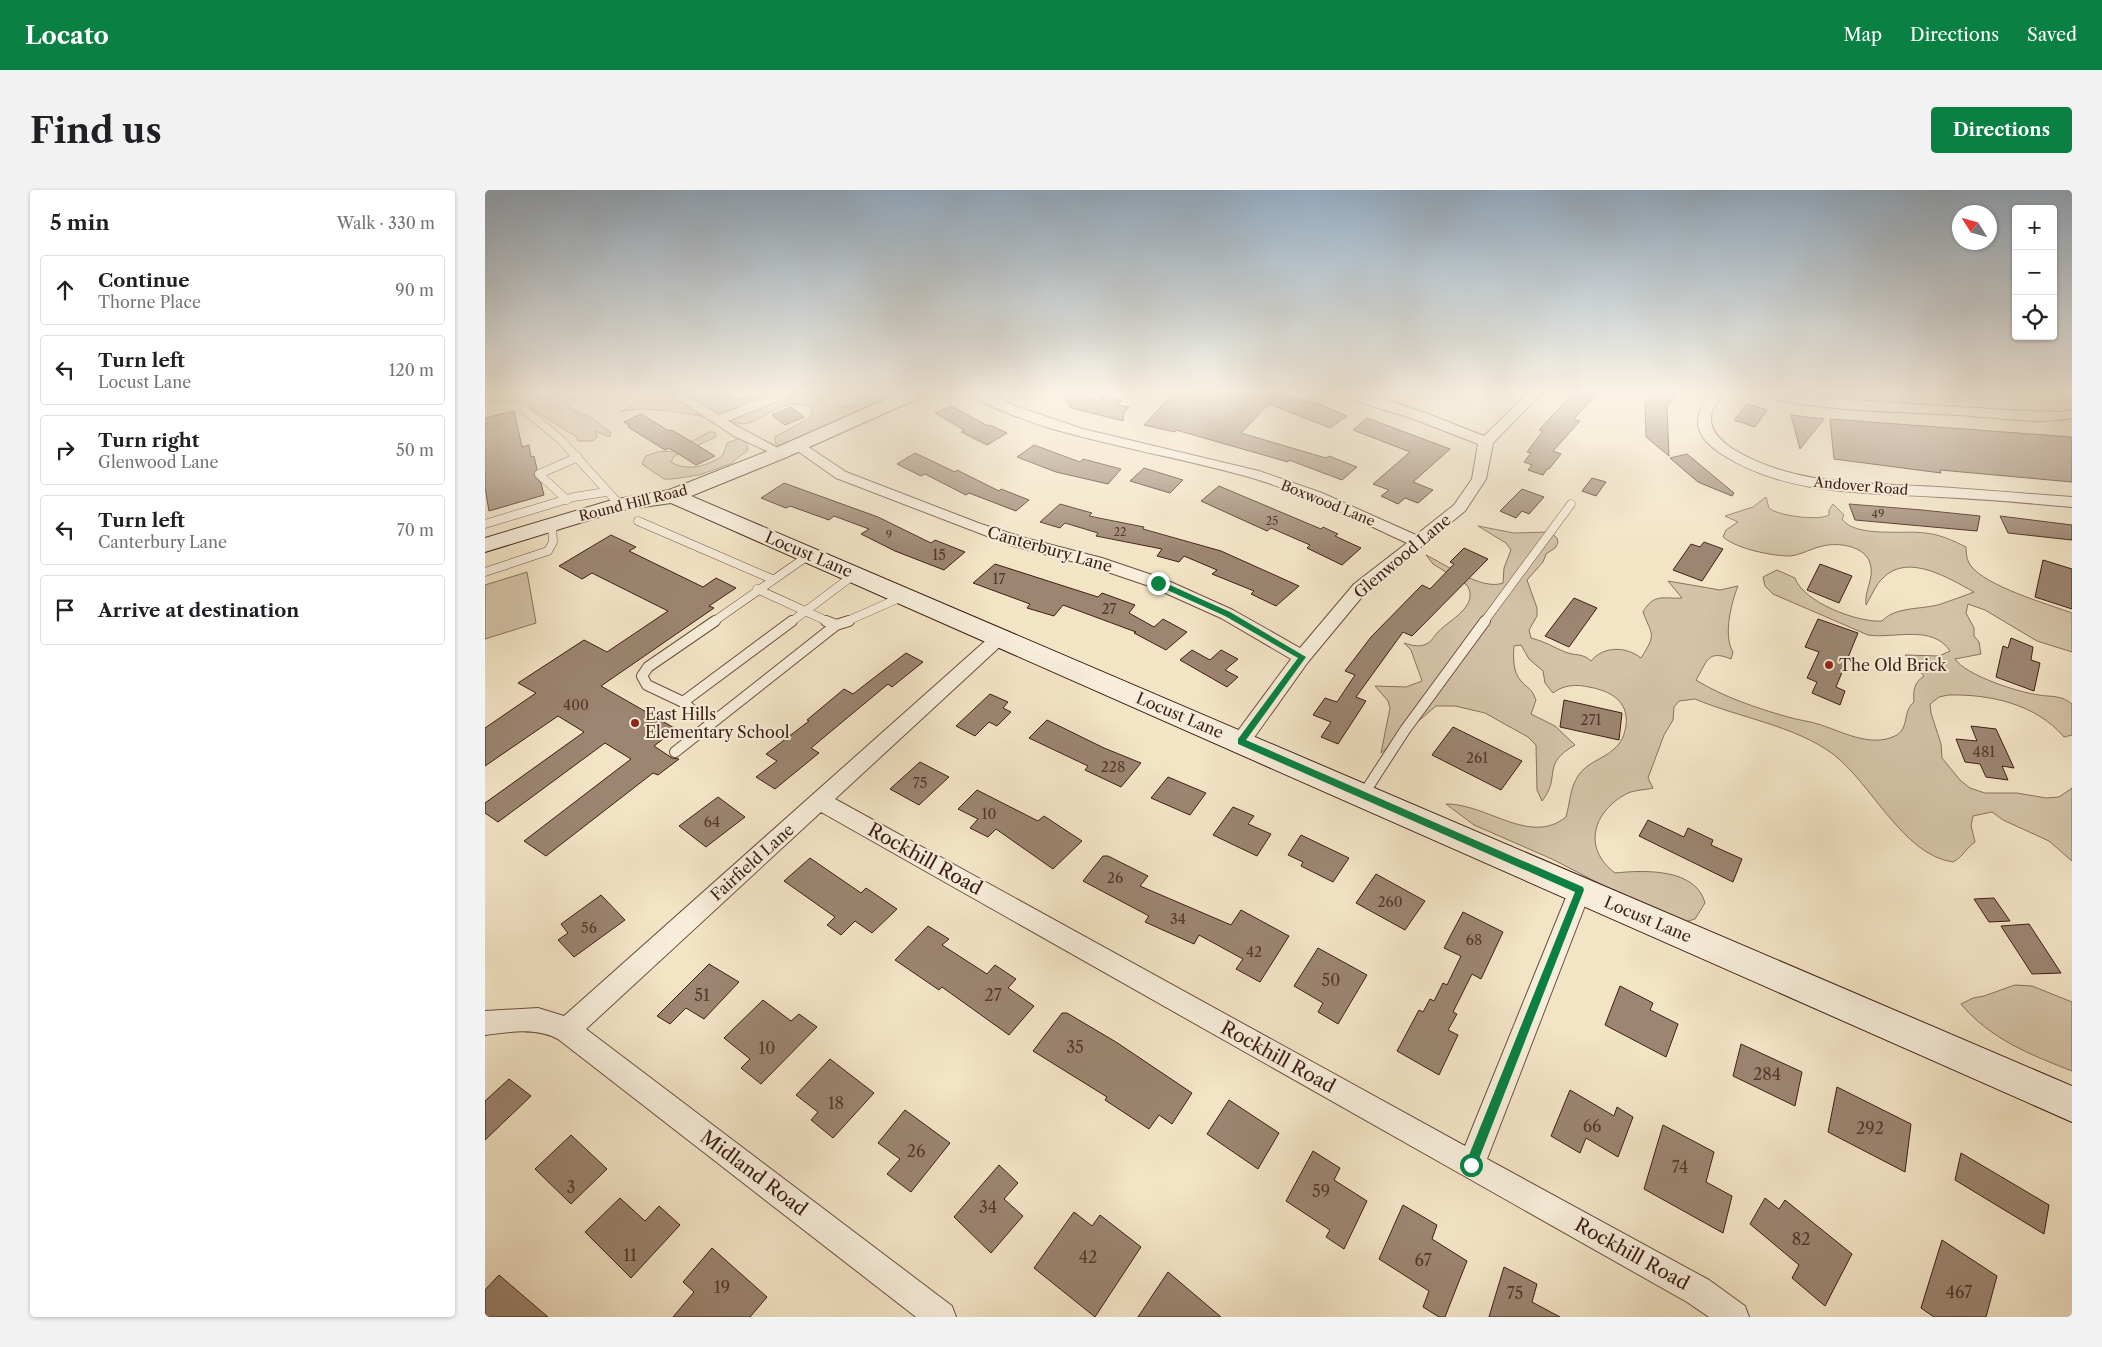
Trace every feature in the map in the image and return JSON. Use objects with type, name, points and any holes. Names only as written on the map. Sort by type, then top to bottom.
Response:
[{"type":"street","name":"Canterbury Lane","points":[[759,446],[788,449],[841,476],[907,498],[975,527],[1019,542],[1096,562],[1158,583],[1227,614],[1302,657]]},
{"type":"street","name":"Round Hill Road","points":[[485,545],[551,525],[613,498],[673,496],[796,446]]},
{"type":"street","name":"Boxwood Lane","points":[[1139,446],[1187,456],[1256,475],[1321,498],[1419,542]]},
{"type":"street","name":"Glenwood Lane","points":[[1241,741],[1302,657],[1360,588],[1444,523],[1473,491],[1479,479],[1485,446]]},
{"type":"street","name":"Andover Road","points":[[1718,446],[1735,458],[1778,475],[1825,484],[2072,502]]},
{"type":"street","name":"Locust Lane","points":[[673,496],[1241,741],[2072,1104]]},
{"type":"street","name":"Fairfield Lane","points":[[567,1030],[999,638]]},
{"type":"street","name":"Rockhill Road","points":[[820,801],[1698,1291],[1734,1317]]},
{"type":"street","points":[[1471,1165],[1580,890]]},
{"type":"street","points":[[485,1023],[545,1021],[558,1024],[567,1030]]},
{"type":"street","name":"Midland Road","points":[[567,1030],[941,1317]]},
{"type":"lane","points":[[564,446],[599,479],[613,498]]},
{"type":"lane","points":[[567,500],[539,474],[577,457]]},
{"type":"lane","points":[[485,524],[567,500],[613,498]]},
{"type":"lane","points":[[1363,795],[1405,730],[1571,504]]},
{"type":"lane","points":[[638,521],[772,579]]},
{"type":"lane","points":[[485,572],[548,551],[553,542],[551,525]]},
{"type":"lane","points":[[714,721],[693,711],[683,702],[647,685],[642,676],[648,667],[809,554]]},
{"type":"lane","points":[[683,702],[855,574]]},
{"type":"lane","points":[[757,589],[836,625]]},
{"type":"lane","points":[[675,752],[836,625],[862,616],[904,596]]},
{"type":"shaded area","points":[[684,446],[697,446],[674,456],[671,462],[684,467],[691,467],[705,465],[717,459],[723,455],[726,446],[747,446],[748,450],[730,464],[699,475],[672,479],[664,479],[642,464],[646,456],[657,452],[674,451]]},
{"type":"shaded area","points":[[1766,497],[1769,508],[1789,515],[1808,518],[1824,517],[1829,515],[1829,510],[1833,504],[1844,515],[1842,519],[1848,525],[1857,529],[1881,532],[1916,532],[1946,538],[1966,547],[1967,557],[1971,566],[1990,581],[2018,594],[2072,613],[2072,652],[2037,641],[1985,610],[1968,604],[1966,613],[1974,628],[1974,636],[1979,642],[1981,654],[1955,659],[1970,671],[1994,682],[2030,694],[2060,698],[2068,701],[2072,704],[2072,735],[2064,737],[2040,716],[2011,703],[1996,699],[1980,696],[1948,695],[1939,697],[1930,704],[1941,744],[1942,758],[1960,780],[1970,788],[1985,793],[2017,793],[2046,798],[2059,797],[2072,788],[2072,861],[2049,841],[2003,820],[1992,812],[1973,816],[1971,826],[1975,842],[1956,860],[1953,862],[1935,857],[1903,833],[1847,767],[1833,754],[1817,744],[1784,729],[1695,699],[1679,701],[1674,707],[1673,720],[1664,735],[1648,778],[1653,788],[1626,794],[1606,810],[1599,820],[1595,842],[1598,853],[1615,873],[1654,872],[1667,874],[1680,877],[1691,883],[1700,892],[1705,903],[1695,919],[1682,923],[1672,921],[1552,859],[1474,825],[1446,804],[1477,810],[1523,826],[1538,827],[1552,825],[1566,817],[1573,786],[1582,771],[1609,753],[1622,739],[1626,726],[1626,717],[1625,710],[1617,699],[1604,691],[1579,686],[1565,687],[1553,693],[1545,683],[1543,671],[1529,659],[1521,645],[1514,646],[1514,665],[1518,677],[1531,691],[1536,700],[1531,714],[1555,726],[1575,745],[1564,752],[1554,765],[1551,785],[1542,801],[1537,790],[1536,745],[1528,737],[1485,713],[1455,706],[1436,706],[1381,753],[1390,708],[1388,701],[1375,686],[1406,687],[1422,681],[1411,650],[1404,643],[1419,646],[1429,642],[1461,612],[1469,600],[1470,593],[1467,585],[1433,564],[1426,555],[1474,580],[1494,584],[1503,583],[1504,568],[1511,550],[1506,543],[1478,526],[1514,533],[1550,532],[1557,538],[1558,543],[1555,548],[1546,554],[1543,562],[1527,580],[1537,608],[1537,616],[1529,630],[1531,638],[1565,652],[1585,657],[1591,661],[1608,650],[1615,649],[1629,651],[1641,658],[1651,639],[1651,631],[1643,612],[1647,606],[1655,599],[1682,598],[1668,581],[1720,590],[1738,586],[1728,629],[1733,652],[1731,659],[1723,656],[1712,657],[1696,680],[1728,697],[1753,706],[1856,737],[1876,740],[1885,739],[1900,733],[1903,729],[1908,710],[1914,702],[1915,687],[1924,676],[1905,655],[1939,656],[1950,651],[1942,643],[1923,635],[1868,635],[1773,594],[1765,586],[1763,577],[1777,570],[1795,578],[1800,587],[1820,603],[1846,615],[1872,621],[1882,621],[1894,613],[1934,606],[1974,592],[1929,570],[1904,567],[1893,571],[1880,581],[1866,605],[1871,568],[1867,557],[1857,549],[1843,545],[1829,545],[1790,556],[1783,556],[1746,548],[1723,537],[1726,530],[1738,522],[1725,516],[1753,507]]},
{"type":"shaded area","points":[[527,572],[536,623],[485,639],[485,585]]},
{"type":"shaded area","points":[[2015,985],[2032,986],[2072,1002],[2072,1071],[2012,1045],[1985,1027],[1961,1004],[1973,998]]},
{"type":"building","points":[[485,446],[529,446],[531,457],[534,456],[537,469],[534,475],[541,483],[544,495],[489,511],[485,487]]},
{"type":"building","points":[[658,446],[698,446],[715,456],[696,465],[669,448],[665,450]]},
{"type":"building","points":[[1036,446],[1080,462],[1083,459],[1121,469],[1108,484],[1056,472],[1017,457]]},
{"type":"building","points":[[1231,446],[1284,446],[1326,458],[1329,456],[1357,467],[1342,480],[1289,460],[1288,462]]},
{"type":"building","points":[[1393,446],[1441,446],[1450,449],[1413,482],[1433,490],[1418,503],[1405,498],[1398,504],[1381,496],[1389,490],[1373,484],[1410,452]]},
{"type":"building","points":[[1532,446],[1558,446],[1553,451],[1561,454],[1543,475],[1528,470],[1532,465],[1524,462],[1531,453],[1527,452]]},
{"type":"building","points":[[1656,446],[1669,446],[1669,456]]},
{"type":"building","points":[[1833,446],[2072,446],[2072,482],[1940,470],[1941,473],[1834,459]]},
{"type":"building","points":[[915,453],[955,472],[957,470],[999,491],[1001,489],[1029,500],[1016,511],[969,493],[966,495],[925,474],[921,476],[897,464]]},
{"type":"building","points":[[1687,454],[1734,493],[1732,496],[1698,482],[1670,458]]},
{"type":"building","points":[[1144,468],[1183,480],[1170,493],[1130,481]]},
{"type":"building","points":[[1592,478],[1606,482],[1596,496],[1582,491]]},
{"type":"building","points":[[784,483],[878,517],[931,543],[935,540],[965,552],[944,570],[895,551],[861,534],[869,529],[834,516],[829,520],[790,506],[786,508],[761,498]]},
{"type":"building","points":[[1219,486],[1321,529],[1323,527],[1338,534],[1335,536],[1361,548],[1342,565],[1307,548],[1310,545],[1271,528],[1267,531],[1201,501]]},
{"type":"building","points":[[1522,489],[1544,497],[1529,514],[1522,511],[1516,518],[1500,511]]},
{"type":"building","points":[[1060,504],[1092,513],[1089,516],[1144,527],[1143,529],[1221,551],[1299,586],[1276,606],[1251,594],[1254,591],[1212,574],[1217,570],[1184,556],[1179,562],[1157,556],[1162,549],[1096,536],[1098,533],[1065,523],[1060,528],[1040,522]]},
{"type":"building","points":[[1849,504],[1980,516],[1977,531],[1855,520]]},
{"type":"building","points":[[2000,516],[2072,525],[2072,540],[2008,533]]},
{"type":"building","points":[[611,535],[636,547],[629,551],[703,587],[716,578],[736,588],[709,606],[714,608],[601,686],[676,729],[654,746],[672,758],[679,759],[658,775],[653,773],[546,856],[524,841],[631,759],[605,743],[498,822],[485,813],[485,803],[584,732],[558,716],[485,766],[485,728],[536,693],[518,683],[584,640],[607,652],[668,611],[592,573],[582,579],[559,566]]},
{"type":"building","points":[[1704,542],[1723,549],[1702,581],[1673,570],[1691,544],[1700,547]]},
{"type":"building","points":[[1464,548],[1488,559],[1412,636],[1403,632],[1356,697],[1366,701],[1338,744],[1321,737],[1331,722],[1313,715],[1325,698],[1337,702],[1355,675],[1345,671],[1371,637],[1422,585],[1430,589],[1454,564],[1450,562]]},
{"type":"building","points":[[2043,560],[2072,569],[2072,609],[2035,597]]},
{"type":"building","points":[[995,564],[1098,597],[1102,593],[1135,605],[1129,613],[1154,627],[1163,619],[1187,632],[1166,650],[1134,633],[1136,632],[1063,605],[1054,616],[1027,608],[1030,604],[973,583]]},
{"type":"building","points":[[1820,564],[1852,576],[1839,603],[1807,590]]},
{"type":"building","points":[[1574,598],[1597,608],[1569,647],[1545,636]]},
{"type":"building","name":"The Old Brick","points":[[1818,619],[1858,633],[1836,687],[1845,691],[1840,705],[1812,693],[1817,682],[1807,678],[1819,652],[1805,647]]},
{"type":"building","points":[[2011,638],[2033,647],[2031,660],[2040,663],[2034,691],[1996,677],[2003,646],[2008,648]]},
{"type":"building","points":[[1192,650],[1210,660],[1221,650],[1238,659],[1225,670],[1238,677],[1227,687],[1180,660]]},
{"type":"building","points":[[906,653],[923,662],[892,687],[888,684],[811,748],[819,753],[775,789],[756,777],[777,761],[766,754],[809,721],[807,720],[844,689],[853,694]]},
{"type":"building","points":[[990,694],[1008,702],[1003,708],[1011,712],[997,726],[989,722],[975,736],[956,726]]},
{"type":"building","points":[[1564,700],[1622,713],[1619,740],[1560,727]]},
{"type":"building","points":[[1047,720],[1104,748],[1141,763],[1121,787],[1085,770],[1088,766],[1029,738]]},
{"type":"building","points":[[1971,726],[1996,729],[2014,768],[2002,766],[2008,780],[1986,777],[1980,764],[1965,762],[1956,739],[1977,741]]},
{"type":"building","points":[[1453,727],[1522,761],[1501,790],[1432,755]]},
{"type":"building","points":[[920,762],[949,777],[919,805],[890,789]]},
{"type":"building","points":[[1168,777],[1206,793],[1190,815],[1151,798]]},
{"type":"building","points":[[977,790],[1038,821],[1044,816],[1082,841],[1053,869],[996,829],[988,837],[970,828],[978,819],[958,809]]},
{"type":"building","points":[[718,797],[745,817],[706,847],[679,826]]},
{"type":"building","points":[[1233,807],[1254,816],[1248,824],[1271,834],[1257,856],[1213,835]]},
{"type":"building","points":[[1648,820],[1684,837],[1688,828],[1713,840],[1711,845],[1742,859],[1733,882],[1639,836]]},
{"type":"building","points":[[1301,835],[1349,858],[1333,882],[1301,866],[1303,862],[1288,855]]},
{"type":"building","points":[[1103,856],[1108,856],[1148,876],[1140,886],[1231,925],[1241,910],[1289,936],[1260,982],[1236,969],[1243,959],[1199,935],[1194,944],[1145,922],[1149,916],[1083,881]]},
{"type":"building","points":[[810,858],[861,893],[866,888],[897,909],[872,933],[855,921],[841,935],[827,925],[835,917],[784,881]]},
{"type":"building","points":[[1376,874],[1425,901],[1405,930],[1356,903]]},
{"type":"building","points":[[601,895],[625,920],[574,957],[558,940],[568,933],[561,924]]},
{"type":"building","points":[[1994,898],[2010,921],[1989,922],[1974,899]]},
{"type":"building","points":[[1463,912],[1503,932],[1481,979],[1472,974],[1453,1012],[1457,1014],[1448,1030],[1458,1035],[1439,1075],[1397,1051],[1419,1010],[1423,1012],[1430,999],[1434,1001],[1443,983],[1447,985],[1461,956],[1444,948]]},
{"type":"building","points":[[2029,924],[2061,973],[2032,974],[2001,926]]},
{"type":"building","points":[[928,926],[949,939],[942,945],[987,974],[995,965],[1016,979],[1008,988],[1034,1006],[1009,1035],[942,987],[939,990],[895,960]]},
{"type":"building","points":[[1318,948],[1367,975],[1338,1024],[1318,1012],[1323,1003],[1294,986]]},
{"type":"building","points":[[709,964],[739,982],[704,1019],[686,1008],[670,1024],[657,1016]]},
{"type":"building","points":[[1620,986],[1653,1003],[1650,1010],[1678,1024],[1666,1057],[1605,1025]]},
{"type":"building","points":[[763,1000],[791,1021],[799,1014],[817,1027],[761,1084],[741,1068],[750,1059],[724,1038]]},
{"type":"building","points":[[1062,1013],[1067,1013],[1116,1042],[1192,1093],[1172,1124],[1159,1115],[1149,1129],[1105,1100],[1107,1097],[1033,1051]]},
{"type":"building","points":[[1741,1044],[1802,1072],[1795,1106],[1733,1076]]},
{"type":"building","points":[[830,1059],[874,1093],[833,1138],[811,1120],[818,1112],[796,1095]]},
{"type":"building","points":[[509,1079],[531,1096],[485,1140],[485,1101]]},
{"type":"building","points":[[1837,1087],[1911,1124],[1905,1172],[1828,1132]]},
{"type":"building","points":[[1570,1090],[1614,1116],[1617,1107],[1633,1117],[1618,1157],[1586,1138],[1580,1153],[1551,1136]]},
{"type":"building","points":[[1229,1100],[1279,1133],[1258,1169],[1207,1134]]},
{"type":"building","points":[[905,1110],[950,1143],[911,1192],[887,1174],[900,1159],[878,1143]]},
{"type":"building","points":[[1663,1125],[1714,1152],[1706,1182],[1732,1196],[1723,1233],[1644,1189]]},
{"type":"building","points":[[571,1135],[607,1169],[571,1204],[535,1169]]},
{"type":"building","points":[[1313,1151],[1340,1168],[1334,1180],[1367,1201],[1344,1249],[1326,1237],[1330,1230],[1286,1201]]},
{"type":"building","points":[[1961,1153],[2049,1205],[2044,1234],[1955,1180]]},
{"type":"building","points":[[999,1165],[1018,1183],[1004,1199],[1023,1216],[991,1253],[954,1217]]},
{"type":"building","points":[[620,1198],[645,1221],[659,1206],[680,1225],[631,1278],[585,1232]]},
{"type":"building","points":[[1765,1198],[1779,1209],[1785,1200],[1852,1254],[1825,1306],[1792,1278],[1799,1265],[1750,1224]]},
{"type":"building","points":[[1403,1205],[1437,1225],[1432,1239],[1467,1261],[1445,1317],[1439,1317],[1423,1307],[1429,1291],[1379,1259]]},
{"type":"building","points":[[1074,1212],[1092,1226],[1100,1215],[1141,1247],[1095,1317],[1034,1268]]},
{"type":"building","points":[[1942,1240],[1997,1276],[1986,1317],[1934,1317],[1921,1308]]},
{"type":"building","points":[[712,1248],[767,1297],[750,1317],[673,1317],[694,1292],[683,1282]]},
{"type":"building","points":[[1504,1267],[1537,1284],[1532,1302],[1560,1317],[1489,1317]]},
{"type":"building","points":[[1168,1272],[1221,1317],[1138,1317]]},
{"type":"building","points":[[499,1275],[548,1317],[485,1317],[485,1290]]},
{"type":"place","name":"The Old Brick","points":[[1829,665]]},
{"type":"place","name":"East Hills Elementary School","points":[[635,723]]},
{"type":"route","points":[[1158,583],[1227,614],[1302,657],[1241,741],[1580,890],[1471,1165]]}]
